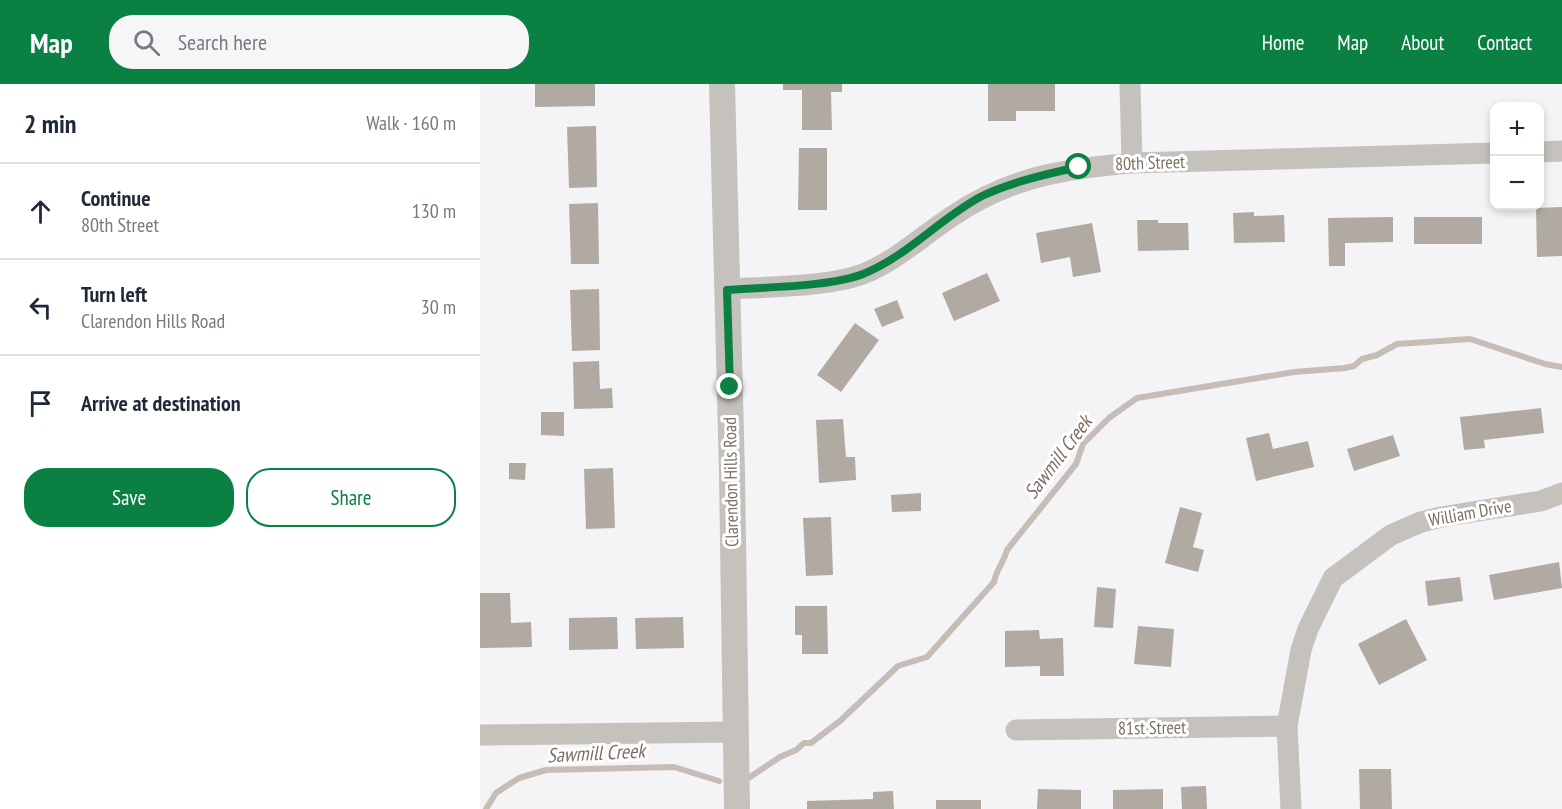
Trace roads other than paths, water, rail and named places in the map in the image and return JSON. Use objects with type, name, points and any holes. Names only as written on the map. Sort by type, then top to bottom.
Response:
[{"type":"street","name":"Clarendon Hills Road","points":[[722,84],[737,809]]},
{"type":"street","points":[[1130,84],[1132,163]]},
{"type":"street","points":[[1544,152],[1562,151]]},
{"type":"street","name":"80th Street","points":[[727,290],[836,280],[862,274],[892,260],[982,197],[1013,184],[1079,167],[1132,163],[1490,153]]},
{"type":"street","name":"William Drive","points":[[1291,809],[1287,726],[1301,650],[1308,629],[1333,578],[1382,540],[1421,522],[1541,501],[1562,493]]},
{"type":"street","name":"81st Street","points":[[1016,730],[1287,726]]},
{"type":"street","points":[[480,735],[735,732]]},
{"type":"waterway","name":"Sawmill Creek","points":[[747,779],[804,743],[811,743],[840,721],[898,666],[927,657],[994,582],[1007,550],[1076,464],[1083,444],[1109,418],[1137,398],[1294,372],[1345,368],[1354,366],[1362,359],[1377,355],[1397,344],[1470,339],[1545,364],[1562,367]]},
{"type":"waterway","name":"Sawmill Creek","points":[[486,809],[496,793],[519,778],[546,770],[674,767],[719,781]]}]
